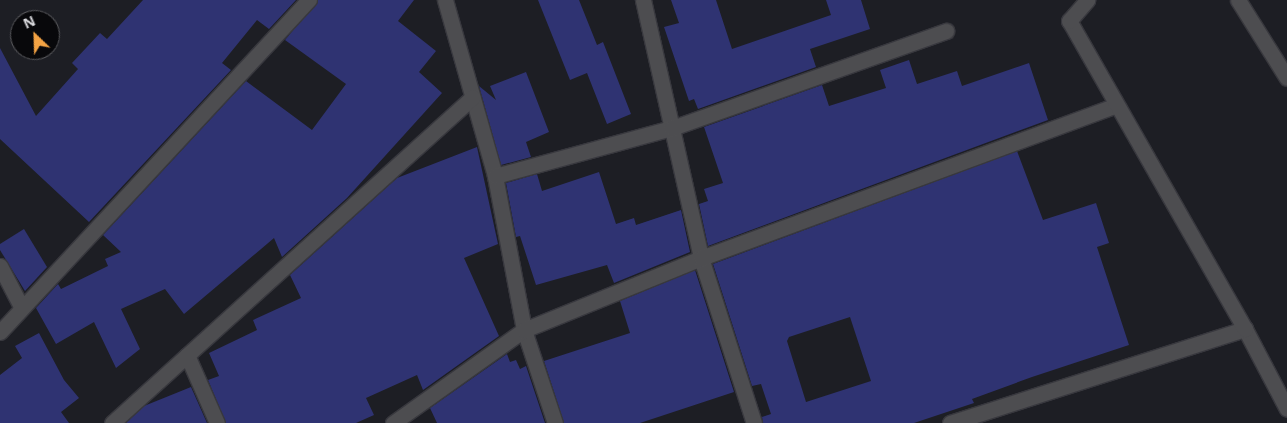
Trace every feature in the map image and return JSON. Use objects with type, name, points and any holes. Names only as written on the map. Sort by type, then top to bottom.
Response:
[{"type":"street","points":[[0,332],[309,0]]},
{"type":"street","points":[[445,0],[496,176],[524,330],[555,423]]},
{"type":"street","points":[[643,0],[701,258],[754,423]]},
{"type":"street","points":[[1087,0],[1069,21],[1245,329],[1287,409]]},
{"type":"street","points":[[1238,0],[1287,78]]},
{"type":"street","points":[[496,176],[672,128],[946,31]]},
{"type":"street","points":[[112,423],[473,97]]},
{"type":"street","points":[[393,423],[524,330],[701,258],[1116,105]]},
{"type":"street","points":[[0,266],[22,308]]},
{"type":"street","points":[[950,423],[1245,329]]},
{"type":"street","points":[[187,355],[217,423]]},
{"type":"building","points":[[143,0],[296,0],[269,29],[257,20],[222,63],[231,70],[89,222],[0,139],[0,48],[36,116],[78,69],[72,63],[100,33],[107,39]]},
{"type":"building","points":[[318,0],[414,0],[398,21],[436,51],[419,72],[442,93],[347,198],[282,257],[274,238],[184,314],[165,289],[121,309],[140,349],[116,368],[94,322],[56,344],[36,308],[58,284],[61,289],[108,266],[105,259],[121,252],[103,235],[246,81],[312,130],[346,84],[285,40]]},
{"type":"building","points":[[538,0],[579,0],[597,45],[603,42],[631,114],[607,124],[587,73],[570,80]]},
{"type":"building","points":[[671,0],[716,0],[732,49],[831,15],[826,0],[861,0],[870,29],[810,49],[816,67],[698,109],[694,99],[689,101],[664,27],[679,23]]},
{"type":"building","points":[[909,60],[917,84],[957,71],[962,86],[1029,63],[1048,120],[708,246],[699,204],[708,201],[704,189],[723,183],[704,127],[822,85],[829,106],[886,88],[880,70]]},
{"type":"building","points":[[526,72],[549,132],[526,142],[531,157],[501,165],[479,86],[496,100],[490,86]]},
{"type":"building","points":[[477,147],[498,244],[464,258],[499,336],[423,390],[417,375],[366,398],[374,415],[356,423],[226,423],[208,380],[219,376],[209,353],[257,330],[253,320],[301,298],[290,275],[397,178]]},
{"type":"building","points":[[1017,151],[1043,220],[1096,203],[1109,243],[1097,247],[1129,345],[1032,377],[972,399],[974,403],[914,423],[763,423],[762,417],[771,414],[761,384],[752,386],[713,264]],"holes":[[[850,317],[871,381],[806,402],[787,341],[789,337]]]},
{"type":"building","points":[[599,172],[616,224],[634,218],[636,225],[681,210],[690,252],[614,283],[607,265],[536,285],[520,236],[516,237],[506,183],[537,174],[542,191]]},
{"type":"building","points":[[24,229],[47,267],[25,291],[0,250],[0,244]]},
{"type":"building","points":[[695,270],[734,392],[640,423],[564,423],[544,361],[630,333],[620,301]]},
{"type":"building","points":[[39,333],[64,380],[79,398],[61,412],[69,423],[0,423],[0,375],[22,358],[15,346]]},
{"type":"building","points":[[507,354],[510,362],[516,360],[520,369],[526,366],[545,423],[437,423],[430,408]]},
{"type":"building","points":[[191,387],[207,423],[126,423],[144,406]]}]
